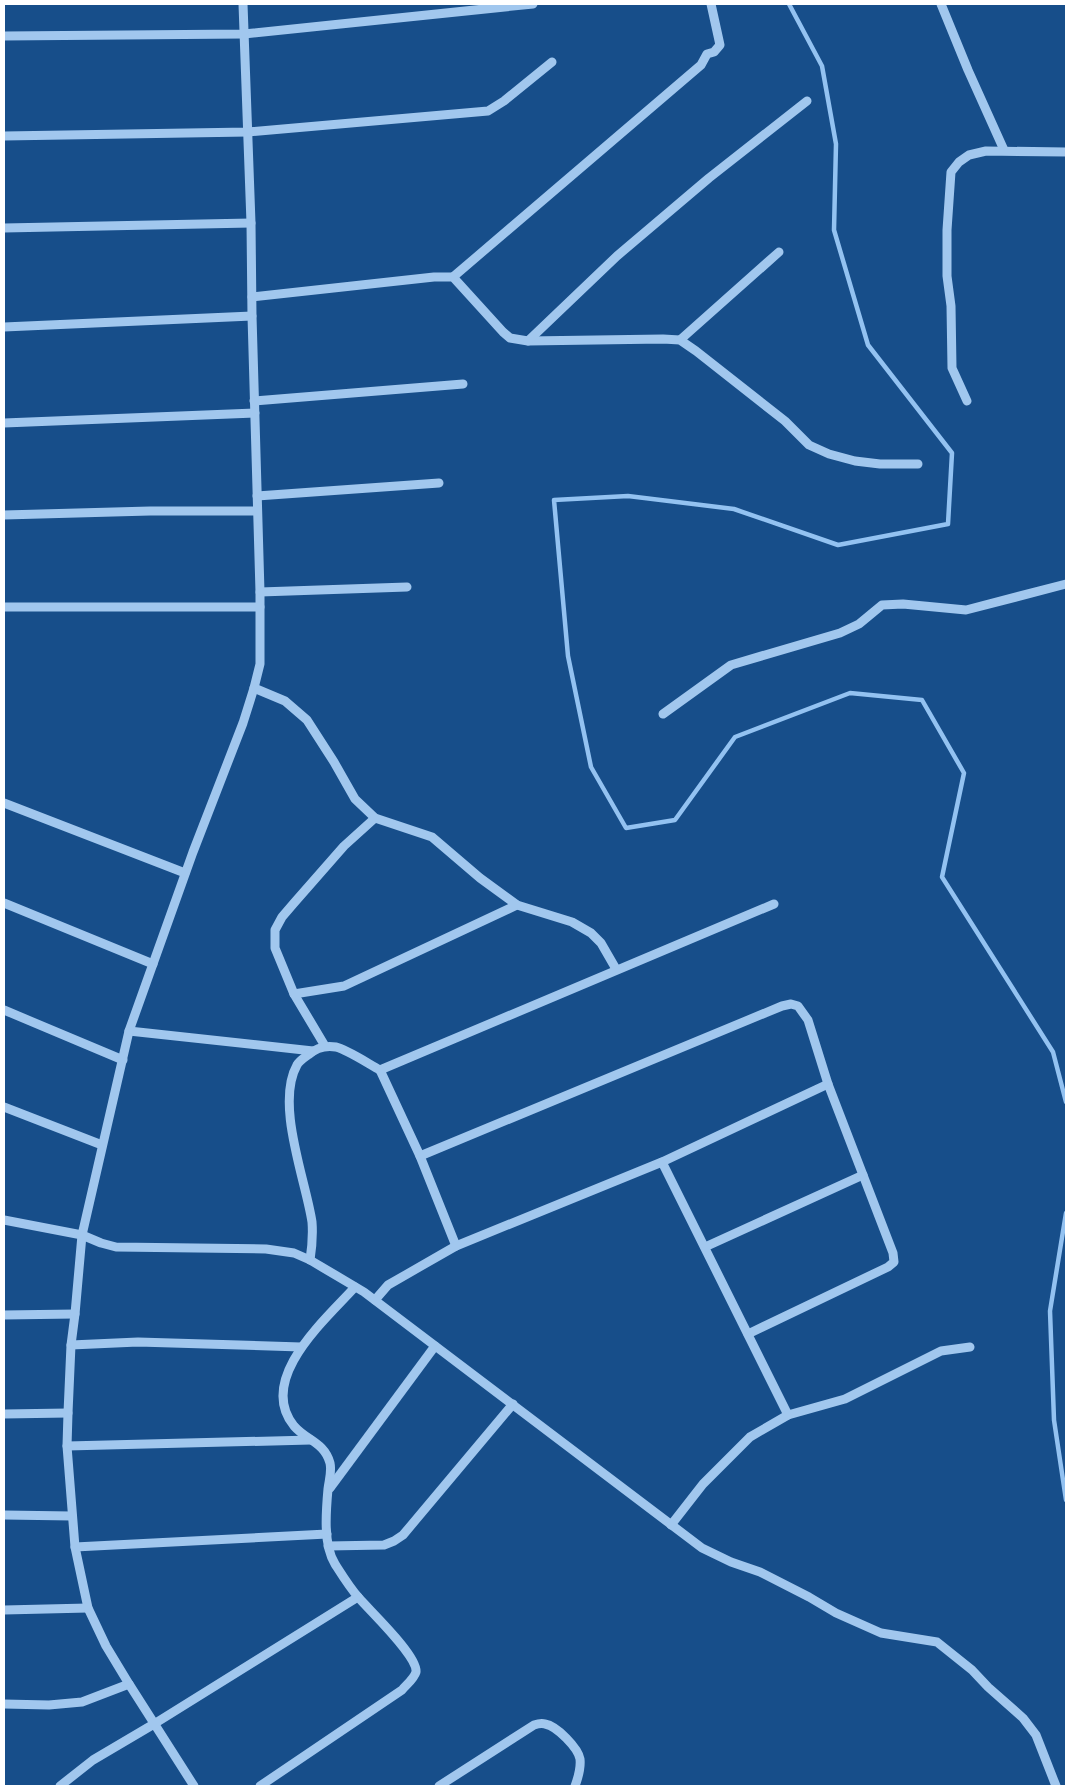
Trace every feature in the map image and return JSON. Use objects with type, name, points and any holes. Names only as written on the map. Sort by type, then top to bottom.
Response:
[{"type":"street","points":[[194,1786],[106,1646],[88,1608],[75,1547],[67,1446],[70,1345],[75,1314],[82,1235],[129,1031],[185,873],[243,723],[260,664],[260,592],[244,4]]},
{"type":"street","points":[[4,36],[244,34],[533,4]]},
{"type":"street","points":[[252,297],[434,277],[453,277],[700,65],[707,54],[718,48],[720,45],[711,4]]},
{"type":"street","points":[[941,4],[1004,150]]},
{"type":"street","points":[[4,136],[248,132],[488,111],[504,101],[552,62]]},
{"type":"street","points":[[528,341],[617,256],[709,178],[807,101]]},
{"type":"street","points":[[967,401],[952,368],[951,306],[947,276],[947,230],[951,172],[959,162],[969,155],[986,151],[1066,152]]},
{"type":"street","points":[[4,228],[251,224]]},
{"type":"street","points":[[680,340],[779,252]]},
{"type":"street","points":[[453,277],[510,338],[528,341],[680,340],[718,367],[778,415],[809,445],[829,454],[855,461],[880,464],[918,464]]},
{"type":"street","points":[[4,327],[252,316]]},
{"type":"street","points":[[254,401],[463,384]]},
{"type":"street","points":[[4,423],[255,413]]},
{"type":"street","points":[[257,496],[439,483]]},
{"type":"street","points":[[4,515],[150,511],[257,511]]},
{"type":"street","points":[[664,714],[731,665],[840,633],[860,624],[882,604],[966,610],[1066,584]]},
{"type":"street","points":[[260,592],[407,587]]},
{"type":"street","points":[[4,608],[260,607]]},
{"type":"street","points":[[254,688],[285,701],[307,720],[355,799],[375,818],[432,837],[480,878],[517,905],[572,922],[591,933],[601,943],[616,969]]},
{"type":"street","points":[[4,803],[185,873]]},
{"type":"street","points":[[325,1046],[294,994],[275,948],[275,930],[282,917],[344,846],[375,818]]},
{"type":"street","points":[[4,903],[153,964]]},
{"type":"street","points":[[380,1070],[774,904]]},
{"type":"street","points":[[294,994],[344,986],[517,905]]},
{"type":"street","points":[[420,1156],[782,1006],[791,1004],[798,1006],[808,1020],[828,1084],[893,1253],[894,1262],[888,1267],[748,1334]]},
{"type":"street","points":[[4,1010],[123,1060]]},
{"type":"street","points":[[129,1031],[313,1051]]},
{"type":"street","points":[[310,1260],[313,1240],[312,1221],[299,1170],[292,1124],[290,1084],[297,1064],[313,1051],[325,1046],[338,1048],[380,1070],[420,1156],[456,1246]]},
{"type":"street","points":[[375,1300],[388,1285],[456,1246],[662,1162],[828,1084]]},
{"type":"street","points":[[4,1107],[102,1145]]},
{"type":"street","points":[[662,1162],[788,1415]]},
{"type":"street","points":[[705,1247],[863,1175]]},
{"type":"street","points":[[4,1220],[82,1235],[116,1248],[266,1249],[294,1253],[310,1260],[375,1300],[702,1548],[731,1562],[760,1572],[836,1613],[882,1633],[937,1642],[966,1665],[1023,1718],[1036,1735],[1056,1786]]},
{"type":"street","points":[[260,1786],[402,1690],[416,1673],[408,1652],[358,1597],[335,1564],[328,1546],[327,1534],[328,1491],[331,1470],[328,1458],[321,1446],[296,1428],[287,1416],[282,1401],[288,1371],[301,1347],[355,1287]]},
{"type":"street","points":[[4,1315],[75,1314]]},
{"type":"street","points":[[70,1345],[138,1342],[301,1347]]},
{"type":"street","points":[[328,1491],[435,1346]]},
{"type":"street","points":[[671,1524],[703,1484],[750,1437],[788,1415],[845,1399],[941,1352],[970,1347]]},
{"type":"street","points":[[328,1546],[384,1545],[403,1535],[513,1404]]},
{"type":"street","points":[[4,1414],[68,1413]]},
{"type":"street","points":[[67,1446],[311,1440]]},
{"type":"street","points":[[4,1515],[72,1516]]},
{"type":"street","points":[[75,1547],[327,1534]]},
{"type":"street","points":[[60,1786],[93,1760],[358,1597]]},
{"type":"street","points":[[4,1610],[88,1608]]},
{"type":"street","points":[[4,1704],[49,1705],[82,1702],[129,1684]]},
{"type":"street","points":[[439,1786],[534,1725],[545,1724],[556,1729],[565,1737],[580,1759],[579,1773],[575,1786]]},
{"type":"waterway","points":[[789,4],[822,66],[836,144],[834,230],[868,345],[952,453],[948,524],[838,545],[734,509],[628,496],[554,500],[568,656],[591,767],[626,828],[675,820],[735,737],[850,693],[922,700],[964,773],[942,877],[1053,1052],[1066,1102]]},
{"type":"waterway","points":[[1066,1213],[1050,1311],[1054,1420],[1066,1500]]}]
